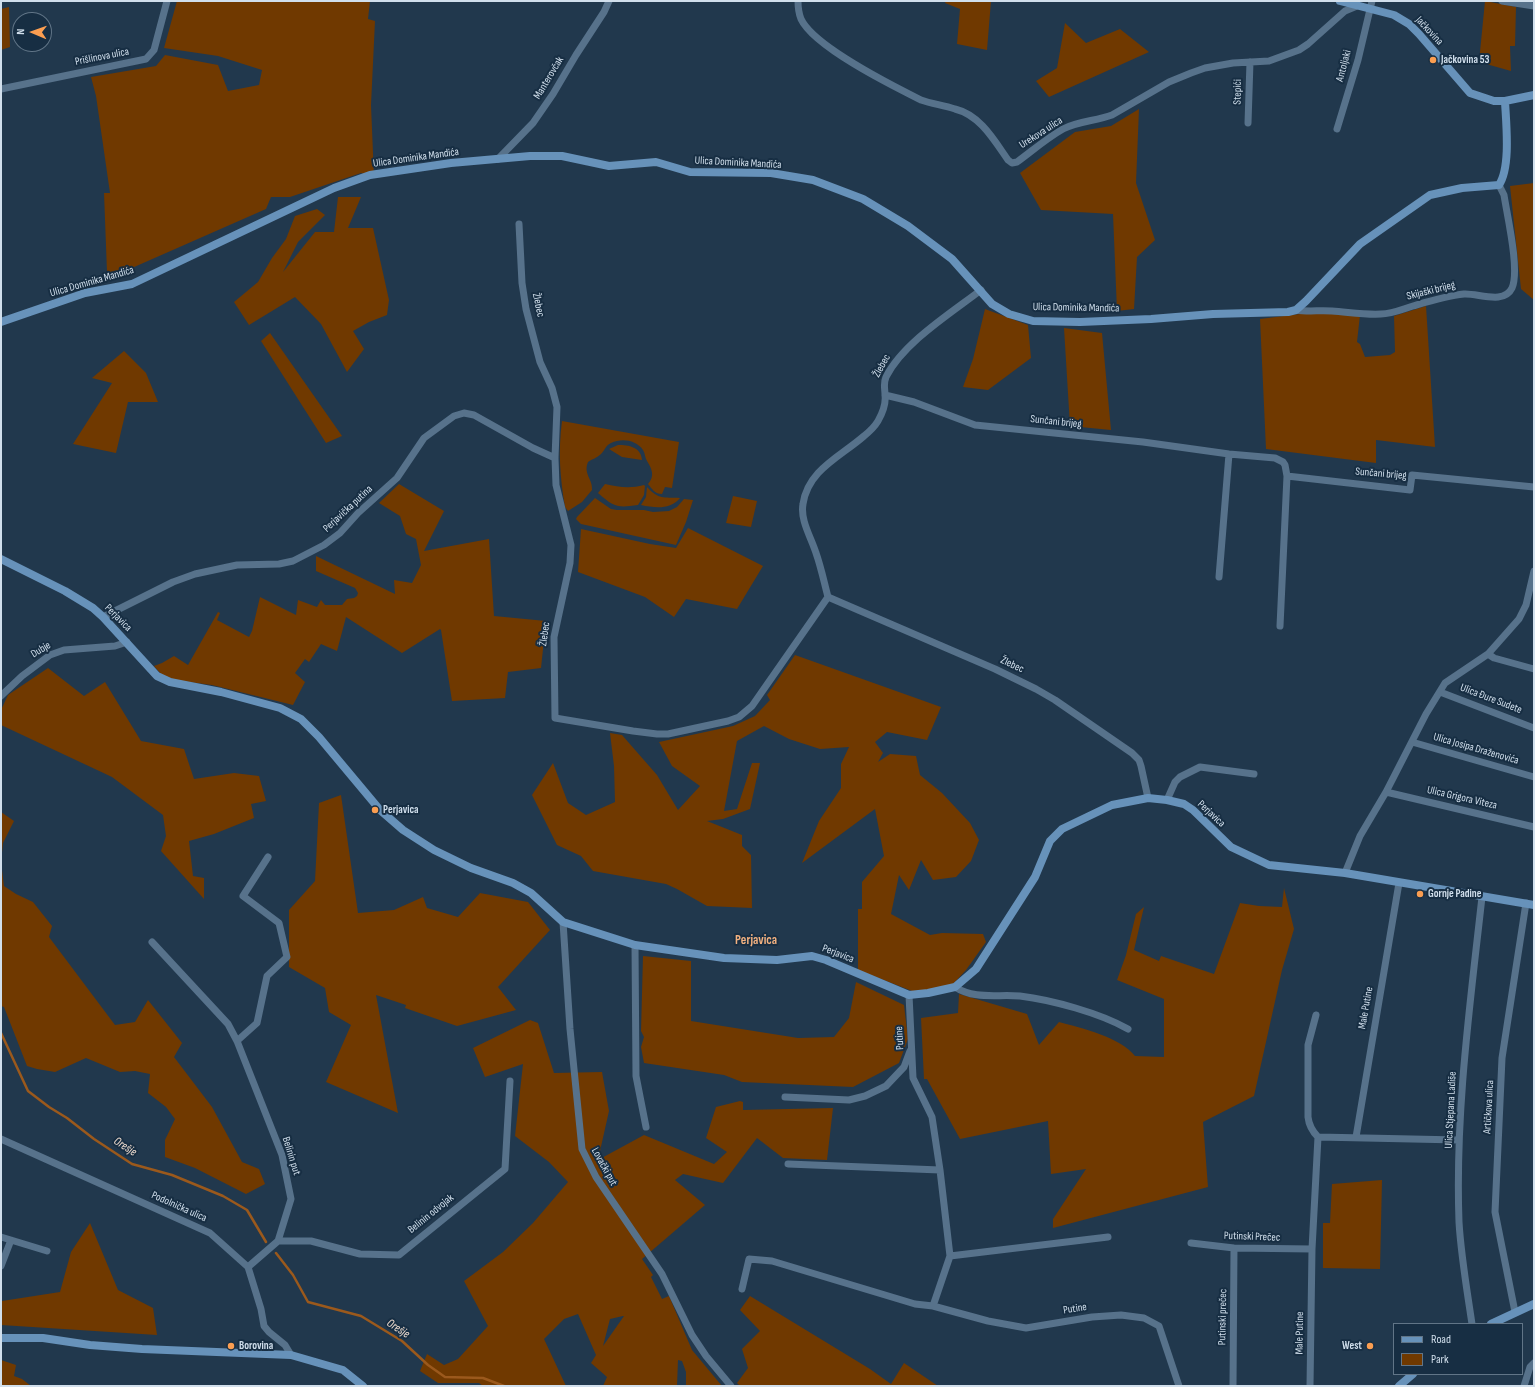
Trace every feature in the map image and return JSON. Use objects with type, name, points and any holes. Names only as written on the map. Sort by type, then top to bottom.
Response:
[{"type":"street","name":"Prišlinova ulica","points":[[1,89],[146,59],[154,50],[167,1]]},
{"type":"street","name":"Manterovčak","points":[[498,159],[533,123],[553,94],[604,12],[609,1]]},
{"type":"street","name":"Urekova ulica","points":[[798,1],[801,19],[807,28],[838,53],[860,67],[921,100],[955,109],[971,116],[990,134],[1008,160],[1012,162],[1017,162],[1063,129],[1079,123],[1112,115],[1181,77],[1218,65],[1269,60],[1299,50],[1308,44],[1345,11],[1357,6]]},
{"type":"street","name":"Jačkovina","points":[[1340,1],[1357,6],[1371,5],[1394,15],[1409,24],[1470,93],[1494,101],[1505,101],[1534,95]]},
{"type":"street","points":[[1502,1],[1534,6]]},
{"type":"street","name":"Antoljaki","points":[[1337,129],[1358,60],[1371,5]]},
{"type":"street","name":"Stepići","points":[[1248,123],[1250,62]]},
{"type":"street","points":[[1296,310],[1317,291],[1360,244],[1430,195],[1462,188],[1499,185],[1504,178],[1506,157],[1505,101]]},
{"type":"street","name":"Ulica Dominika Mandića","points":[[1,322],[85,293],[132,284],[334,188],[370,176],[451,163],[530,156],[562,156],[609,166],[656,162],[690,172],[771,173],[813,180],[863,199],[908,226],[952,259],[992,304],[1009,314],[1033,321],[1080,322],[1240,313],[1277,314],[1296,310]]},
{"type":"street","name":"Skijaški brijeg","points":[[1296,310],[1381,314],[1391,313],[1448,296],[1471,294],[1497,297],[1508,293],[1512,288],[1514,280],[1514,266],[1504,194],[1499,185]]},
{"type":"street","name":"Žlebec","points":[[519,224],[522,283],[526,309],[540,362],[552,388],[557,408],[555,458],[557,490],[568,530],[571,553],[554,637],[555,718],[633,731],[663,734],[728,721],[739,717],[752,706],[828,597]]},
{"type":"street","name":"Žlebec","points":[[828,597],[813,542],[803,519],[802,512],[804,500],[811,481],[826,465],[864,436],[878,421],[884,406],[884,383],[899,357],[934,326],[981,290]]},
{"type":"street","name":"Sunčani brijeg","points":[[885,395],[914,402],[975,425],[1143,442],[1229,454],[1279,459],[1285,465],[1287,476],[1280,626]]},
{"type":"street","name":"Perjavička putina","points":[[103,617],[173,582],[196,574],[237,566],[279,564],[293,561],[316,550],[340,533],[358,513],[397,478],[424,438],[459,414],[474,415],[533,448],[555,458]]},
{"type":"street","points":[[1219,577],[1229,454]]},
{"type":"street","name":"Sunčani brijeg","points":[[1287,476],[1410,490],[1412,475],[1534,487]]},
{"type":"street","name":"Perjavica","points":[[1,559],[65,591],[93,608],[127,642],[157,676],[170,682],[221,692],[280,708],[301,719],[319,737],[380,810],[403,830],[434,850],[471,868],[513,884],[531,893],[563,922],[636,945],[724,958],[777,960],[812,956],[826,960],[909,995],[928,993],[955,987],[976,968],[1035,877],[1050,840],[1062,829],[1112,805],[1148,798],[1175,801],[1193,810],[1231,847],[1261,862],[1276,866],[1345,873],[1530,904]]},
{"type":"street","points":[[1345,873],[1360,836],[1386,792],[1426,714],[1445,683],[1488,654],[1519,619],[1526,605],[1534,571]]},
{"type":"street","name":"Žlebec","points":[[828,597],[996,669],[1055,700],[1139,760],[1148,798]]},
{"type":"street","name":"Dubje","points":[[1,696],[22,676],[50,655],[64,650],[116,646],[127,642]]},
{"type":"street","points":[[1488,654],[1494,658],[1534,669]]},
{"type":"street","name":"Ulica Đure Sudete","points":[[1440,692],[1534,728]]},
{"type":"street","name":"Ulica Josipa Draženovića","points":[[1412,742],[1534,777]]},
{"type":"street","points":[[1167,800],[1174,782],[1180,777],[1200,767],[1254,774]]},
{"type":"street","name":"Ulica Grigora Viteza","points":[[1386,792],[1534,827]]},
{"type":"street","points":[[237,1041],[256,1023],[268,976],[287,956],[279,923],[243,896],[268,857]]},
{"type":"street","name":"Male Putine","points":[[1356,1137],[1399,883]]},
{"type":"street","name":"Ulica Stjepana Ladiše","points":[[1472,1323],[1462,1256],[1459,1222],[1459,1140],[1466,1045],[1482,897]]},
{"type":"street","name":"Artičkova ulica","points":[[1515,1312],[1495,1212],[1502,1058],[1530,904]]},
{"type":"street","name":"Lovački put","points":[[563,922],[570,1029],[582,1149],[596,1177],[662,1274],[692,1335],[706,1356],[731,1386]]},
{"type":"street","name":"Belinin put","points":[[152,942],[228,1024],[237,1041],[282,1155],[291,1199],[278,1242]]},
{"type":"street","points":[[636,945],[636,1076],[646,1127]]},
{"type":"street","points":[[955,987],[964,993],[973,995],[1020,996],[1067,1005],[1118,1023],[1128,1029]]},
{"type":"street","name":"Putine","points":[[909,995],[913,1078],[932,1117],[950,1256],[933,1306]]},
{"type":"street","points":[[1316,1015],[1308,1045],[1308,1117],[1309,1124],[1313,1132],[1318,1137],[1459,1140]]},
{"type":"street","points":[[785,1097],[849,1100],[865,1096],[886,1086],[904,1067],[912,1048]]},
{"type":"street","name":"Belinin odvojak","points":[[278,1242],[311,1241],[360,1254],[399,1255],[504,1169],[510,1081]]},
{"type":"street","name":"Male Putine","points":[[1310,1386],[1312,1249],[1318,1137]]},
{"type":"street","name":"Podolnička ulica","points":[[1,1139],[210,1233],[248,1267]]},
{"type":"street","points":[[788,1164],[940,1170]]},
{"type":"street","points":[[1,1237],[47,1250]]},
{"type":"street","points":[[950,1256],[1108,1237]]},
{"type":"street","points":[[1,1266],[11,1240]]},
{"type":"street","points":[[278,1242],[248,1267],[261,1309],[264,1326],[285,1345],[291,1355]]},
{"type":"street","name":"Putinski Prečec","points":[[1192,1243],[1234,1248],[1312,1249]]},
{"type":"street","name":"Putinski prečec","points":[[1233,1386],[1234,1248]]},
{"type":"street","name":"Putine","points":[[742,1290],[749,1259],[772,1261],[915,1304],[933,1306],[988,1321],[1026,1328],[1092,1317],[1121,1315],[1144,1318],[1159,1326],[1179,1386]]},
{"type":"street","points":[[1493,1323],[1534,1304]]},
{"type":"street","points":[[1,1338],[43,1338],[90,1345],[142,1349],[291,1355],[343,1370],[364,1386]]},
{"type":"street","points":[[1524,1386],[1530,1367],[1534,1363]]},
{"type":"street","points":[[1398,1386],[1413,1375]]},
{"type":"green space","points":[[177,1],[370,1],[368,19],[375,21],[371,105],[374,177],[361,173],[290,197],[271,197],[266,209],[116,275],[107,272],[104,193],[110,193],[96,96],[91,77],[156,66],[165,55],[218,65],[228,91],[259,85],[262,70],[218,56],[164,48]]},
{"type":"green space","points":[[946,1],[991,1],[987,50],[957,44],[960,9],[945,3]]},
{"type":"green space","points":[[1485,1],[1516,7],[1515,46],[1510,46],[1511,71],[1479,62]]},
{"type":"green space","points":[[9,7],[10,47],[1,50],[1,9]]},
{"type":"green space","points":[[1065,23],[1086,43],[1120,29],[1149,52],[1049,97],[1036,81],[1057,68]]},
{"type":"green space","points":[[1139,109],[1136,183],[1155,240],[1137,257],[1134,309],[1117,311],[1113,214],[1041,210],[1020,173],[1075,132],[1111,126]]},
{"type":"green space","points":[[1534,183],[1534,300],[1521,289],[1510,186]]},
{"type":"green space","points":[[338,197],[361,197],[348,228],[373,228],[389,300],[387,315],[369,322],[353,331],[364,349],[347,372],[321,324],[295,297],[249,325],[234,302],[258,282],[272,258],[286,239],[295,216],[317,209],[325,215],[298,242],[283,272],[315,232],[334,232]]},
{"type":"green space","points":[[1426,306],[1435,447],[1376,440],[1376,463],[1266,449],[1260,319],[1308,313],[1360,315],[1357,342],[1360,344],[1365,357],[1390,355],[1395,352],[1394,316]]},
{"type":"green space","points":[[985,309],[1028,325],[1031,358],[988,390],[963,387],[973,359]]},
{"type":"green space","points":[[1064,328],[1102,333],[1111,430],[1070,426]]},
{"type":"green space","points":[[270,333],[342,436],[326,443],[261,341]]},
{"type":"green space","points":[[124,351],[146,373],[158,402],[128,402],[116,453],[73,444],[112,383],[92,378]]},
{"type":"green space","points":[[562,421],[679,442],[672,488],[665,487],[662,494],[654,491],[648,484],[652,478],[652,472],[643,450],[633,442],[624,440],[615,441],[609,444],[599,455],[588,462],[587,473],[592,490],[582,502],[568,511],[565,507],[561,475],[560,443]]},
{"type":"green space","points":[[618,445],[630,446],[634,448],[639,452],[642,460],[622,457],[609,449]]},
{"type":"green space","points":[[399,484],[444,511],[424,551],[489,539],[494,616],[546,621],[541,668],[508,672],[505,698],[452,701],[440,629],[402,653],[346,617],[337,651],[321,644],[309,662],[305,659],[295,673],[305,682],[293,705],[212,685],[174,680],[161,674],[154,666],[174,656],[188,665],[218,612],[220,613],[217,620],[249,637],[252,631],[260,597],[296,615],[298,600],[317,607],[321,600],[325,605],[342,605],[347,599],[357,596],[358,593],[355,588],[316,571],[316,556],[395,594],[394,580],[412,583],[421,565],[416,539],[406,534],[400,516],[379,503]]},
{"type":"green space","points":[[605,484],[624,487],[644,485],[644,495],[638,505],[620,506],[612,504],[598,493]]},
{"type":"green space","points":[[647,487],[658,496],[665,498],[680,498],[672,505],[662,507],[641,505],[646,497]]},
{"type":"green space","points":[[733,496],[757,501],[751,527],[726,523]]},
{"type":"green space","points":[[595,498],[611,509],[644,510],[653,512],[669,511],[677,507],[684,499],[693,500],[686,522],[676,545],[581,524],[576,519],[577,517]]},
{"type":"green space","points":[[688,528],[763,566],[737,609],[686,599],[674,617],[645,597],[578,572],[581,529],[676,548]]},
{"type":"green space","points":[[795,655],[941,707],[927,740],[887,732],[875,742],[883,753],[878,762],[890,754],[916,756],[920,775],[942,793],[970,823],[979,840],[971,861],[956,877],[933,880],[921,860],[909,890],[899,875],[891,914],[930,935],[942,933],[983,934],[986,942],[966,970],[953,984],[928,990],[912,991],[858,970],[858,909],[862,909],[862,882],[884,856],[875,809],[802,863],[819,821],[841,788],[841,764],[849,747],[820,749],[789,739],[764,726],[737,741],[724,811],[737,809],[752,763],[760,763],[750,809],[723,819],[707,821],[742,835],[742,846],[751,855],[752,908],[707,906],[666,884],[593,871],[581,856],[557,845],[532,795],[553,763],[568,803],[586,815],[615,802],[614,766],[610,733],[622,735],[657,775],[678,810],[700,786],[672,766],[659,742],[733,726],[755,716],[770,700],[767,695]]},
{"type":"green space","points":[[48,668],[84,696],[105,682],[141,741],[184,749],[194,779],[234,773],[259,776],[266,801],[251,804],[254,818],[214,834],[189,841],[193,876],[204,878],[204,899],[161,851],[166,836],[163,815],[112,777],[1,725],[1,710],[8,695]]},
{"type":"green space","points":[[341,795],[358,913],[394,910],[423,897],[427,908],[458,917],[480,893],[528,902],[550,930],[498,987],[516,1010],[457,1026],[405,1008],[406,1005],[376,995],[398,1113],[326,1082],[351,1025],[329,1012],[325,988],[289,967],[289,910],[315,881],[319,803]]},
{"type":"green space","points":[[1,812],[14,821],[3,843],[1,862]]},
{"type":"green space","points":[[1,862],[4,886],[16,894],[33,902],[52,926],[49,937],[115,1025],[135,1022],[148,1000],[182,1043],[174,1057],[212,1107],[242,1162],[259,1169],[265,1184],[246,1194],[195,1168],[165,1157],[165,1140],[175,1119],[166,1107],[148,1093],[150,1074],[135,1071],[120,1072],[86,1058],[55,1072],[27,1066],[4,1007],[1,1006]]},
{"type":"green space","points":[[1284,888],[1294,929],[1282,970],[1254,1096],[1203,1122],[1208,1187],[1053,1228],[1053,1219],[1086,1169],[1051,1174],[1048,1121],[960,1139],[927,1079],[924,1079],[921,1018],[958,1013],[959,994],[1027,1014],[1039,1045],[1059,1022],[1089,1030],[1110,1038],[1128,1049],[1135,1056],[1164,1057],[1164,999],[1117,980],[1126,955],[1136,914],[1144,907],[1134,950],[1159,961],[1161,956],[1214,974],[1240,903],[1282,907]]},
{"type":"green space","points":[[643,956],[691,961],[691,1021],[798,1038],[834,1037],[849,1018],[856,982],[904,1005],[908,1039],[899,1063],[853,1087],[742,1082],[724,1075],[644,1063],[641,1047],[644,1037],[641,1031]]},
{"type":"green space","points":[[530,1020],[538,1023],[554,1073],[602,1072],[609,1111],[598,1160],[644,1135],[714,1164],[727,1152],[706,1138],[716,1107],[740,1101],[743,1102],[743,1110],[833,1108],[827,1160],[783,1158],[757,1138],[723,1183],[683,1174],[675,1180],[705,1205],[642,1259],[653,1275],[651,1277],[662,1299],[669,1296],[692,1350],[722,1386],[686,1386],[686,1372],[682,1361],[678,1360],[677,1386],[603,1386],[607,1377],[591,1363],[596,1355],[578,1314],[564,1319],[544,1339],[566,1386],[483,1386],[479,1383],[438,1383],[420,1371],[427,1354],[444,1365],[458,1359],[488,1326],[464,1281],[503,1252],[533,1223],[568,1182],[549,1162],[515,1136],[523,1064],[485,1077],[473,1048]],"holes":[[[624,1316],[603,1346],[610,1319]]]},
{"type":"green space","points":[[1382,1180],[1380,1269],[1323,1268],[1323,1223],[1330,1223],[1332,1184]]},
{"type":"green space","points":[[90,1223],[118,1290],[153,1308],[157,1335],[1,1325],[2,1301],[60,1292],[71,1252]]},
{"type":"green space","points":[[750,1296],[870,1369],[891,1384],[904,1363],[938,1386],[740,1386],[737,1383],[748,1368],[742,1349],[760,1331],[740,1310]]},
{"type":"green space","points":[[1,1360],[16,1365],[14,1376],[22,1379],[31,1386],[1,1386]]},
{"type":"waterway","name":"Orešje","points":[[1,1033],[28,1091],[94,1139],[132,1164],[172,1175],[223,1196],[247,1210],[266,1242]]},
{"type":"waterway","name":"Orešje","points":[[276,1253],[293,1275],[308,1302],[361,1316],[402,1341],[428,1365],[445,1377],[483,1378],[504,1386]]},
{"type":"place","name":"Jačkovina 53","points":[[1433,60]]},
{"type":"place","name":"Perjavica","points":[[375,810]]},
{"type":"place","name":"Gornje Padine","points":[[1420,894]]},
{"type":"place","name":"Borovina","points":[[231,1346]]},
{"type":"place","name":"West","points":[[1370,1346]]},
{"type":"district","name":"Perjavica","points":[[756,941]]}]
